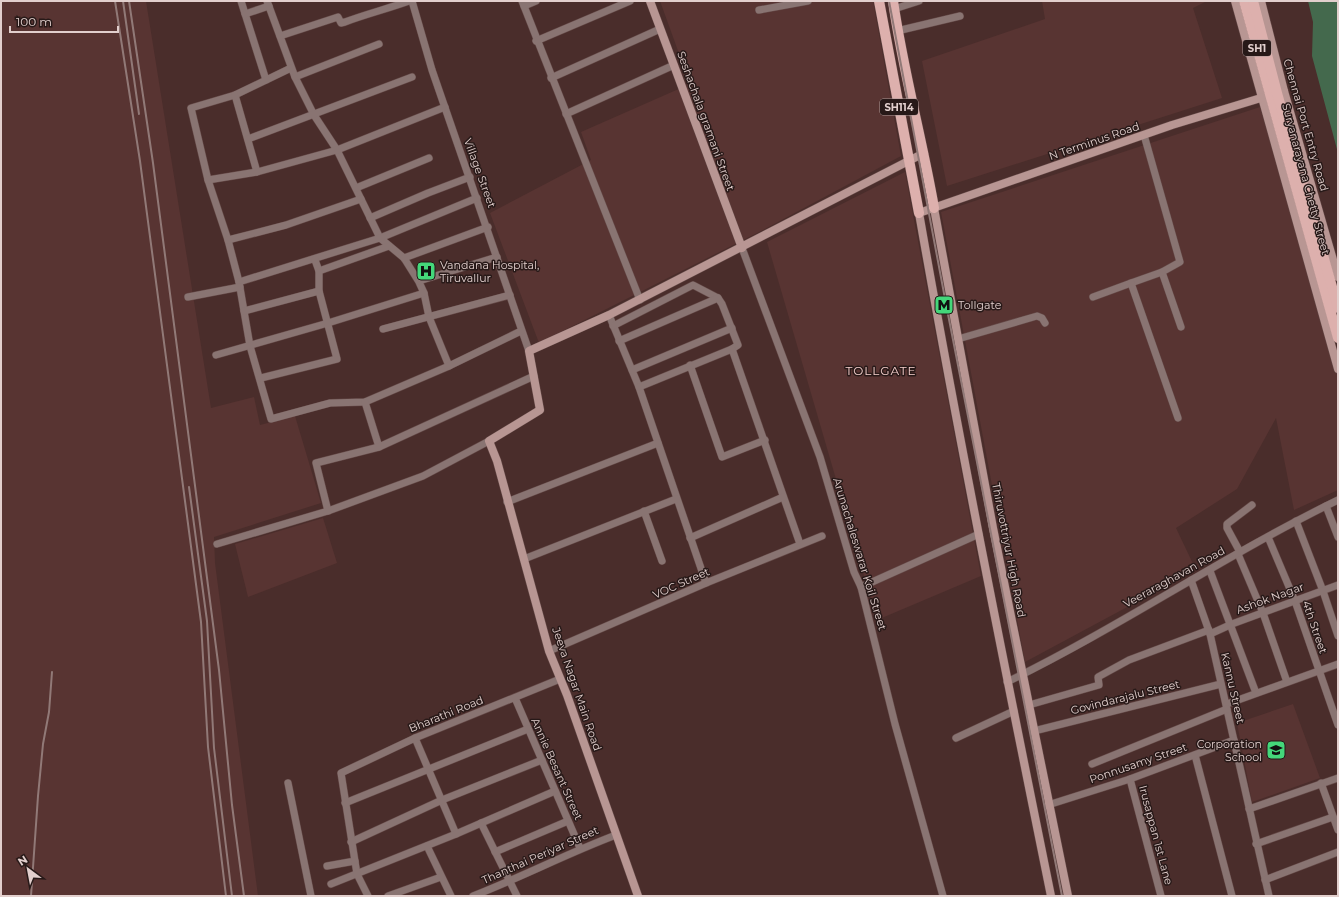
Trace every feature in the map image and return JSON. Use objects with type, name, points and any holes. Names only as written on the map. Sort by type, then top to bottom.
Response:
[{"type":"main road","name":"SH114","points":[[879,1],[919,213]]},
{"type":"main road","name":"SH1","points":[[1244,1],[1273,94]]},
{"type":"main road","name":"SH1","points":[[1253,1],[1273,94]]},
{"type":"main road","name":"SH114","points":[[894,5],[897,31],[924,153],[934,208]]},
{"type":"main road","name":"Suryanarayana Chetty Street","points":[[1273,94],[1338,308]]},
{"type":"main road","name":"Suryanarayana Chetty Street","points":[[1273,94],[1338,338]]},
{"type":"street","points":[[241,1],[266,80]]},
{"type":"street","points":[[280,36],[338,17],[342,23],[369,12],[381,11],[409,1]]},
{"type":"street","name":"Village Street","points":[[412,1],[445,107],[488,227],[529,351]]},
{"type":"street","points":[[536,1],[523,4],[536,41],[640,300]]},
{"type":"street","points":[[536,41],[630,1]]},
{"type":"street","name":"Seshachala gramani Street","points":[[650,1],[742,248]]},
{"type":"street","points":[[758,10],[808,1]]},
{"type":"street","points":[[894,5],[919,1]]},
{"type":"street","points":[[1235,1],[1273,94],[1338,369]]},
{"type":"street","name":"Chennai Port Entry Road","points":[[1262,1],[1273,94],[1338,278]]},
{"type":"street","points":[[244,14],[268,3],[295,77],[314,115],[337,150],[380,238],[404,258],[419,281],[424,293],[429,317],[449,366]]},
{"type":"street","points":[[897,31],[960,16]]},
{"type":"street","points":[[551,78],[660,29]]},
{"type":"street","points":[[295,77],[379,44]]},
{"type":"street","points":[[566,114],[674,65]]},
{"type":"street","points":[[291,68],[236,95],[191,108],[208,180],[228,240],[240,284],[250,346],[261,378],[271,419],[330,403],[365,402],[449,366],[522,331]]},
{"type":"street","points":[[248,139],[412,77]]},
{"type":"street","name":"N Terminus Road","points":[[919,213],[1172,125],[1273,94]]},
{"type":"street","points":[[236,95],[257,172]]},
{"type":"street","points":[[208,180],[257,172],[337,150],[445,107]]},
{"type":"street","points":[[1094,297],[1162,272],[1180,262],[1144,135]]},
{"type":"street","points":[[217,544],[328,511],[423,476],[489,441],[540,410],[529,351],[640,300],[924,153]]},
{"type":"street","points":[[356,188],[429,158]]},
{"type":"street","points":[[370,218],[470,177]]},
{"type":"street","points":[[188,297],[240,284],[380,238],[477,198]]},
{"type":"street","points":[[228,240],[286,225],[361,199]]},
{"type":"street","name":"Thiruvottriyur High Road","points":[[934,208],[993,528],[1048,805],[1068,896]]},
{"type":"street","points":[[919,213],[951,390],[1051,896]]},
{"type":"street","points":[[404,258],[488,227]]},
{"type":"street","points":[[319,271],[389,246]]},
{"type":"street","name":"Arunachaleswarar Koil Street","points":[[742,248],[820,457],[854,572],[861,587],[895,724],[943,896]]},
{"type":"street","points":[[419,281],[497,257]]},
{"type":"street","points":[[261,378],[337,359],[319,291],[319,271],[315,260]]},
{"type":"street","points":[[1162,272],[1181,327]]},
{"type":"street","points":[[1131,283],[1178,418]]},
{"type":"street","points":[[613,326],[693,285],[718,298],[732,328],[738,345],[732,349],[639,386]]},
{"type":"street","points":[[244,311],[319,291]]},
{"type":"street","points":[[216,355],[328,324],[424,293]]},
{"type":"street","points":[[383,329],[510,295]]},
{"type":"street","points":[[619,340],[718,298]]},
{"type":"street","points":[[609,315],[639,386],[676,499],[706,583]]},
{"type":"street","points":[[958,339],[1037,316],[1042,318],[1045,323]]},
{"type":"street","points":[[632,370],[732,328]]},
{"type":"street","points":[[732,349],[800,544]]},
{"type":"street","points":[[690,365],[722,457],[765,440]]},
{"type":"street","points":[[328,511],[316,463],[379,448],[534,376]]},
{"type":"street","points":[[365,402],[379,448]]},
{"type":"street","name":"Jeeva Nagar Main Road","points":[[489,441],[497,461],[549,652],[638,896]]},
{"type":"street","points":[[507,502],[658,443]]},
{"type":"street","points":[[690,538],[784,497]]},
{"type":"street","points":[[524,559],[676,499]]},
{"type":"street","name":"Veeraraghavan Road","points":[[1008,682],[1191,580],[1210,571],[1296,521],[1338,500]]},
{"type":"street","points":[[1252,505],[1227,524],[1227,528],[1239,553],[1263,613],[1287,682]]},
{"type":"street","points":[[1326,506],[1338,537]]},
{"type":"street","points":[[644,511],[662,560]]},
{"type":"street","points":[[1296,521],[1323,591],[1338,636]]},
{"type":"street","points":[[861,587],[979,534]]},
{"type":"street","name":"VOC Street","points":[[549,652],[706,583],[822,536]]},
{"type":"street","name":"4th Street","points":[[1268,537],[1295,601],[1338,725]]},
{"type":"street","points":[[1210,571],[1232,624],[1256,693]]},
{"type":"street","name":"Kannu Street","points":[[1191,580],[1209,632],[1269,896]]},
{"type":"street","name":"Ashok Nagar","points":[[1029,706],[1099,685],[1098,676],[1123,664],[1338,585]]},
{"type":"street","points":[[1092,764],[1227,707],[1256,693],[1319,672],[1338,664]]},
{"type":"street","name":"Bharathi Road","points":[[345,803],[341,773],[415,738],[560,679]]},
{"type":"street","name":"Govindarajalu Street","points":[[1034,731],[1221,684]]},
{"type":"street","name":"Annie Besant Street","points":[[515,698],[580,848]]},
{"type":"street","points":[[956,738],[1014,711]]},
{"type":"street","points":[[368,896],[357,874],[345,803],[428,768],[528,729]]},
{"type":"street","points":[[415,738],[456,834]]},
{"type":"street","name":"Ponnusamy Street","points":[[1048,805],[1130,779],[1234,740]]},
{"type":"street","points":[[1195,755],[1232,896]]},
{"type":"street","points":[[351,842],[442,800],[542,760]]},
{"type":"street","points":[[1249,809],[1338,778]]},
{"type":"street","name":"Irusappan 1st Lane","points":[[1130,779],[1161,896]]},
{"type":"street","points":[[288,783],[310,896]]},
{"type":"street","points":[[1321,783],[1338,830]]},
{"type":"street","points":[[331,884],[456,834],[555,791]]},
{"type":"street","points":[[1256,844],[1333,816]]},
{"type":"street","points":[[495,852],[568,821]]},
{"type":"street","points":[[481,823],[517,896]]},
{"type":"street","name":"Thanthai Periyar Street","points":[[474,896],[510,882],[580,848],[616,835]]},
{"type":"street","points":[[427,846],[451,896]]},
{"type":"street","points":[[1265,880],[1338,852]]},
{"type":"street","points":[[327,866],[355,861]]},
{"type":"street","points":[[388,896],[441,877]]},
{"type":"shaded area","points":[[1,1],[146,1],[211,408],[254,397],[260,425],[295,416],[321,503],[214,537],[215,563],[258,896],[1,896]]},
{"type":"shaded area","points":[[660,1],[873,1],[901,156],[763,230],[539,343],[490,213],[591,160],[581,132],[690,84]]},
{"type":"shaded area","points":[[1042,1],[1207,1],[1193,8],[1222,98],[947,186],[922,61],[1045,19]]},
{"type":"shaded area","points":[[1308,1],[1338,1],[1338,153],[1312,56],[1313,22]]},
{"type":"shaded area","points":[[1260,107],[1338,365],[1338,490],[1294,510],[1276,418],[1237,489],[1176,528],[1196,570],[1025,662],[941,212]]},
{"type":"shaded area","points":[[905,172],[981,576],[877,620],[767,242]]},
{"type":"shaded area","points":[[323,518],[337,563],[248,597],[235,544]]},
{"type":"shaded area","name":"Corporation School","points":[[1293,704],[1320,778],[1252,802],[1237,723]]},
{"type":"railway","points":[[115,1],[140,161],[201,622],[208,747],[226,896]]},
{"type":"railway","points":[[123,1],[139,114]]},
{"type":"railway","points":[[129,1],[153,163],[219,670],[232,805],[244,896]]},
{"type":"railway","points":[[889,1],[946,304],[1062,896]]},
{"type":"railway","points":[[189,487],[207,621],[214,748],[232,896]]},
{"type":"railway","points":[[31,896],[38,796],[43,744],[49,712],[52,672]]},
{"type":"place","name":"Vandana Hospital, Tiruvallur","points":[[426,271]]},
{"type":"place","name":"Tollgate","points":[[944,305]]},
{"type":"place","name":"Corporation School","points":[[1276,750]]},
{"type":"district","name":"TOLLGATE","points":[[881,370]]}]
